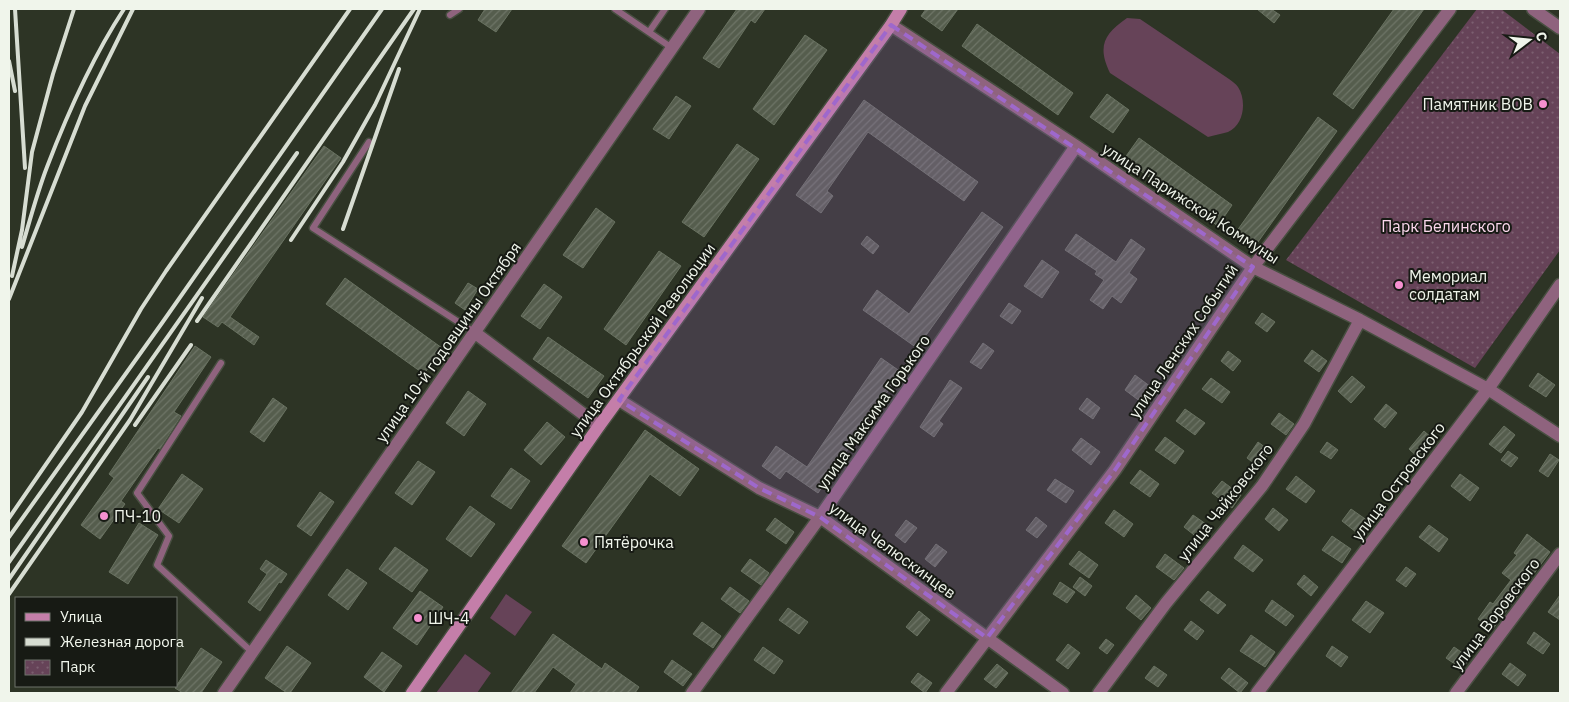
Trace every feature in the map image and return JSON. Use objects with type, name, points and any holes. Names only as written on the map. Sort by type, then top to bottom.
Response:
[{"type":"street","name":"улица 10-й годовщины Октября","points":[[224,693],[699,9]]},
{"type":"street","name":"улица Октябрьской Революции","points":[[412,693],[599,426],[901,9]]},
{"type":"street","name":"улица Ленских Событий","points":[[946,693],[1115,470],[1253,267],[1450,9]]},
{"type":"street","points":[[1533,9],[1560,28]]},
{"type":"street","name":"улица Парижской Коммуны","points":[[891,25],[1076,146],[1253,267],[1360,320],[1488,389],[1560,436]]},
{"type":"street","name":"улица Максима Горького","points":[[692,693],[820,517],[1076,146]]},
{"type":"street","name":"улица Островского","points":[[1257,693],[1488,389],[1560,285]]},
{"type":"street","name":"улица Чайковского","points":[[1098,693],[1166,602],[1262,486],[1304,424],[1360,320]]},
{"type":"street","points":[[474,332],[599,426]]},
{"type":"street","name":"улица Челюскинцев","points":[[619,400],[759,488],[820,517],[1063,693]]},
{"type":"street","name":"улица Воровского","points":[[1456,693],[1560,554]]},
{"type":"lane","points":[[450,15],[459,9]]},
{"type":"lane","points":[[615,9],[672,48]]},
{"type":"lane","points":[[649,32],[665,9]]},
{"type":"lane","points":[[369,142],[313,228],[474,332]]},
{"type":"lane","points":[[221,363],[137,494],[169,536],[157,565],[252,652]]},
{"type":"highlighted area","points":[[891,25],[1253,267],[1115,470],[987,638],[820,517],[759,488],[619,400]]},
{"type":"green space","name":"Парк Белинского","points":[[1477,9],[1501,9],[1560,54],[1560,250],[1475,368],[1286,260]]},
{"type":"green space","points":[[1127,18],[1140,19],[1238,87],[1243,106],[1241,118],[1233,129],[1208,137],[1110,73],[1104,55],[1105,41],[1108,35]]},
{"type":"green space","points":[[506,594],[532,612],[515,636],[490,618]]},
{"type":"green space","points":[[465,654],[491,673],[477,693],[436,693]]},
{"type":"building","points":[[485,9],[512,9],[496,32],[478,20]]},
{"type":"building","points":[[737,9],[765,9],[755,23],[751,20],[719,68],[703,58]]},
{"type":"building","points":[[926,9],[958,9],[942,31],[921,16]]},
{"type":"building","points":[[1257,9],[1271,9],[1280,15],[1274,23]]},
{"type":"building","points":[[1394,9],[1424,9],[1353,109],[1333,94]]},
{"type":"building","points":[[977,24],[1073,93],[1058,115],[962,46]]},
{"type":"building","points":[[805,35],[827,50],[774,125],[753,109]]},
{"type":"building","points":[[1107,94],[1129,110],[1113,133],[1090,117]]},
{"type":"building","points":[[676,96],[691,106],[669,139],[653,129]]},
{"type":"building","points":[[864,100],[978,182],[964,201],[868,132],[827,191],[833,196],[821,213],[796,195]]},
{"type":"building","points":[[1318,117],[1337,131],[1253,249],[1234,235]]},
{"type":"building","points":[[1139,138],[1232,205],[1218,226],[1124,159]]},
{"type":"building","points":[[737,144],[759,159],[704,237],[682,222]]},
{"type":"building","points":[[324,146],[341,158],[230,317],[259,337],[254,345],[222,322],[218,327],[203,317]]},
{"type":"building","points":[[596,208],[615,222],[583,268],[563,255]]},
{"type":"building","points":[[982,212],[1003,227],[917,348],[863,310],[877,290],[909,314]]},
{"type":"building","points":[[1076,234],[1116,262],[1131,239],[1145,249],[1129,273],[1137,279],[1121,303],[1112,296],[1103,309],[1090,300],[1104,280],[1095,274],[1097,271],[1065,250]]},
{"type":"building","points":[[867,236],[879,246],[873,254],[861,244]]},
{"type":"building","points":[[659,251],[681,266],[626,345],[604,329]]},
{"type":"building","points":[[1042,260],[1059,272],[1042,298],[1024,286]]},
{"type":"building","points":[[345,278],[442,348],[424,374],[326,304]]},
{"type":"building","points":[[468,283],[478,289],[465,310],[455,303]]},
{"type":"building","points":[[544,284],[562,297],[540,329],[521,316]]},
{"type":"building","points":[[1009,303],[1021,311],[1012,324],[1000,316]]},
{"type":"building","points":[[1262,313],[1275,322],[1267,332],[1255,323]]},
{"type":"building","points":[[548,337],[604,376],[588,398],[533,359]]},
{"type":"building","points":[[983,343],[994,351],[981,369],[970,362]]},
{"type":"building","points":[[195,346],[211,357],[174,412],[181,416],[160,449],[158,448],[121,501],[125,504],[100,539],[81,525],[114,478],[109,474]]},
{"type":"building","points":[[1312,350],[1327,361],[1319,372],[1304,361]]},
{"type":"building","points":[[1228,351],[1241,361],[1233,371],[1221,361]]},
{"type":"building","points":[[881,358],[901,372],[818,493],[786,471],[780,479],[762,466],[776,446],[807,467]]},
{"type":"building","points":[[1538,373],[1555,385],[1546,397],[1529,386]]},
{"type":"building","points":[[1135,375],[1151,387],[1141,402],[1125,390]]},
{"type":"building","points":[[1352,376],[1365,387],[1351,403],[1338,391]]},
{"type":"building","points":[[1211,378],[1230,392],[1222,403],[1202,389]]},
{"type":"building","points":[[950,380],[962,388],[939,421],[943,424],[934,437],[920,427]]},
{"type":"building","points":[[468,391],[486,404],[464,436],[446,423]]},
{"type":"building","points":[[273,398],[287,408],[264,442],[250,432]]},
{"type":"building","points":[[1087,398],[1100,408],[1093,419],[1079,409]]},
{"type":"building","points":[[1386,404],[1397,413],[1385,428],[1374,419]]},
{"type":"building","points":[[1185,409],[1205,423],[1195,435],[1176,421]]},
{"type":"building","points":[[1279,413],[1294,424],[1286,435],[1271,424]]},
{"type":"building","points":[[547,422],[565,437],[541,465],[524,450]]},
{"type":"building","points":[[1504,426],[1515,435],[1501,453],[1489,444]]},
{"type":"building","points":[[645,430],[699,469],[680,496],[650,474],[586,563],[562,546]]},
{"type":"building","points":[[1424,431],[1433,439],[1418,457],[1409,449]]},
{"type":"building","points":[[1165,437],[1184,451],[1175,464],[1155,450]]},
{"type":"building","points":[[1081,438],[1100,452],[1091,465],[1072,450]]},
{"type":"building","points":[[1258,442],[1270,451],[1259,467],[1247,458]]},
{"type":"building","points":[[1327,442],[1338,450],[1331,459],[1320,452]]},
{"type":"building","points":[[1508,451],[1518,458],[1511,467],[1501,460]]},
{"type":"building","points":[[1550,454],[1559,460],[1548,477],[1539,471]]},
{"type":"building","points":[[418,461],[435,472],[412,505],[395,493]]},
{"type":"building","points":[[511,468],[530,481],[511,509],[491,496]]},
{"type":"building","points":[[1140,470],[1159,484],[1150,497],[1130,483]]},
{"type":"building","points":[[182,474],[203,489],[179,523],[158,509]]},
{"type":"building","points":[[1460,474],[1479,488],[1470,501],[1451,486]]},
{"type":"building","points":[[1296,476],[1315,491],[1306,503],[1286,489]]},
{"type":"building","points":[[1055,479],[1074,491],[1066,503],[1047,490]]},
{"type":"building","points":[[1222,481],[1241,495],[1232,508],[1212,493]]},
{"type":"building","points":[[320,492],[334,502],[311,536],[297,526]]},
{"type":"building","points":[[470,506],[495,524],[471,557],[446,539]]},
{"type":"building","points":[[1273,508],[1288,520],[1279,531],[1265,519]]},
{"type":"building","points":[[1351,509],[1371,523],[1361,536],[1342,521]]},
{"type":"building","points":[[1114,510],[1133,524],[1124,537],[1105,523]]},
{"type":"building","points":[[1193,515],[1213,529],[1203,542],[1184,527]]},
{"type":"building","points":[[1036,517],[1047,526],[1037,538],[1026,530]]},
{"type":"building","points":[[775,518],[794,532],[786,544],[766,530]]},
{"type":"building","points":[[906,520],[917,528],[905,543],[895,535]]},
{"type":"building","points":[[139,523],[158,535],[128,584],[109,572]]},
{"type":"building","points":[[1429,525],[1448,539],[1439,552],[1419,537]]},
{"type":"building","points":[[1527,534],[1550,552],[1492,630],[1478,619],[1490,602],[1493,604],[1511,580],[1502,573],[1517,555],[1514,553]]},
{"type":"building","points":[[1332,536],[1351,549],[1342,563],[1322,550]]},
{"type":"building","points":[[936,544],[947,552],[935,567],[925,559]]},
{"type":"building","points":[[1243,545],[1263,560],[1253,572],[1234,558]]},
{"type":"building","points":[[395,547],[428,570],[412,592],[379,569]]},
{"type":"building","points":[[1079,551],[1098,565],[1089,578],[1069,564]]},
{"type":"building","points":[[1165,554],[1184,568],[1174,580],[1156,567]]},
{"type":"building","points":[[750,559],[769,573],[761,585],[741,571]]},
{"type":"building","points":[[266,560],[287,574],[281,583],[279,582],[260,611],[248,602],[267,574],[260,569]]},
{"type":"building","points":[[1406,567],[1416,574],[1406,587],[1396,580]]},
{"type":"building","points":[[347,569],[367,583],[348,610],[328,595]]},
{"type":"building","points":[[1304,575],[1318,587],[1311,596],[1297,584]]},
{"type":"building","points":[[1080,577],[1092,586],[1085,596],[1073,587]]},
{"type":"building","points":[[1060,582],[1075,592],[1067,603],[1053,594]]},
{"type":"building","points":[[730,587],[749,601],[740,613],[721,599]]},
{"type":"building","name":"ШЧ-4","points":[[420,591],[443,607],[417,645],[393,628]]},
{"type":"building","points":[[1208,591],[1226,605],[1218,614],[1200,600]]},
{"type":"building","points":[[1136,595],[1151,608],[1141,620],[1126,608]]},
{"type":"building","points":[[1560,595],[1560,620],[1548,612]]},
{"type":"building","points":[[1272,600],[1294,616],[1286,626],[1265,611]]},
{"type":"building","points":[[1366,601],[1384,613],[1370,633],[1352,620]]},
{"type":"building","points":[[788,608],[808,622],[799,634],[779,620]]},
{"type":"building","points":[[919,611],[930,620],[917,636],[906,627]]},
{"type":"building","points":[[1191,621],[1204,631],[1197,640],[1184,630]]},
{"type":"building","points":[[702,622],[721,636],[713,648],[693,634]]},
{"type":"building","points":[[1534,632],[1550,644],[1543,654],[1527,643]]},
{"type":"building","points":[[553,634],[602,669],[605,663],[639,687],[635,693],[570,693],[576,684],[553,667],[534,693],[511,693]]},
{"type":"building","points":[[1251,635],[1275,652],[1265,667],[1240,651]]},
{"type":"building","points":[[1106,639],[1114,645],[1107,654],[1099,648]]},
{"type":"building","points":[[1068,644],[1080,653],[1068,669],[1056,660]]},
{"type":"building","points":[[287,646],[311,663],[290,693],[287,693],[265,678]]},
{"type":"building","points":[[1332,646],[1348,657],[1341,667],[1326,656]]},
{"type":"building","points":[[763,647],[783,661],[774,674],[754,660]]},
{"type":"building","points":[[1454,647],[1470,658],[1462,669],[1446,658]]},
{"type":"building","points":[[201,648],[222,662],[201,693],[183,693],[175,688],[178,687],[178,683]]},
{"type":"building","points":[[382,652],[402,666],[384,692],[364,677]]},
{"type":"building","points":[[672,660],[692,674],[683,686],[664,672]]},
{"type":"building","points":[[1510,663],[1526,675],[1518,686],[1502,674]]},
{"type":"building","points":[[997,664],[1008,673],[996,688],[984,679]]},
{"type":"building","points":[[1154,666],[1167,675],[1158,687],[1145,678]]},
{"type":"building","points":[[1229,668],[1248,683],[1240,693],[1221,678]]},
{"type":"building","points":[[918,673],[932,683],[925,693],[911,682]]},
{"type":"railway","points":[[15,9],[25,168]]},
{"type":"railway","points":[[12,276],[22,230],[32,152],[53,74],[74,9]]},
{"type":"railway","points":[[22,247],[40,187],[63,126],[91,66],[124,9]]},
{"type":"railway","points":[[9,299],[85,106],[133,9]]},
{"type":"railway","points":[[9,518],[82,412],[141,309],[166,271],[350,9]]},
{"type":"railway","points":[[9,537],[382,9]]},
{"type":"railway","points":[[197,321],[414,9]]},
{"type":"railway","points":[[291,240],[343,162],[375,105],[420,9]]},
{"type":"railway","points":[[9,61],[15,91]]},
{"type":"railway","points":[[343,229],[399,69]]},
{"type":"railway","points":[[9,562],[297,153]]},
{"type":"railway","points":[[9,594],[130,420],[202,298]]},
{"type":"railway","points":[[135,425],[191,345]]},
{"type":"railway","points":[[9,579],[148,377]]},
{"type":"place","name":"Памятник ВОВ","points":[[1543,104]]},
{"type":"place","name":"Мемориал солдатам","points":[[1399,285]]},
{"type":"place","name":"ПЧ-10","points":[[104,516]]},
{"type":"place","name":"Пятёрочка","points":[[584,542]]},
{"type":"place","name":"ШЧ-4","points":[[418,618]]}]
